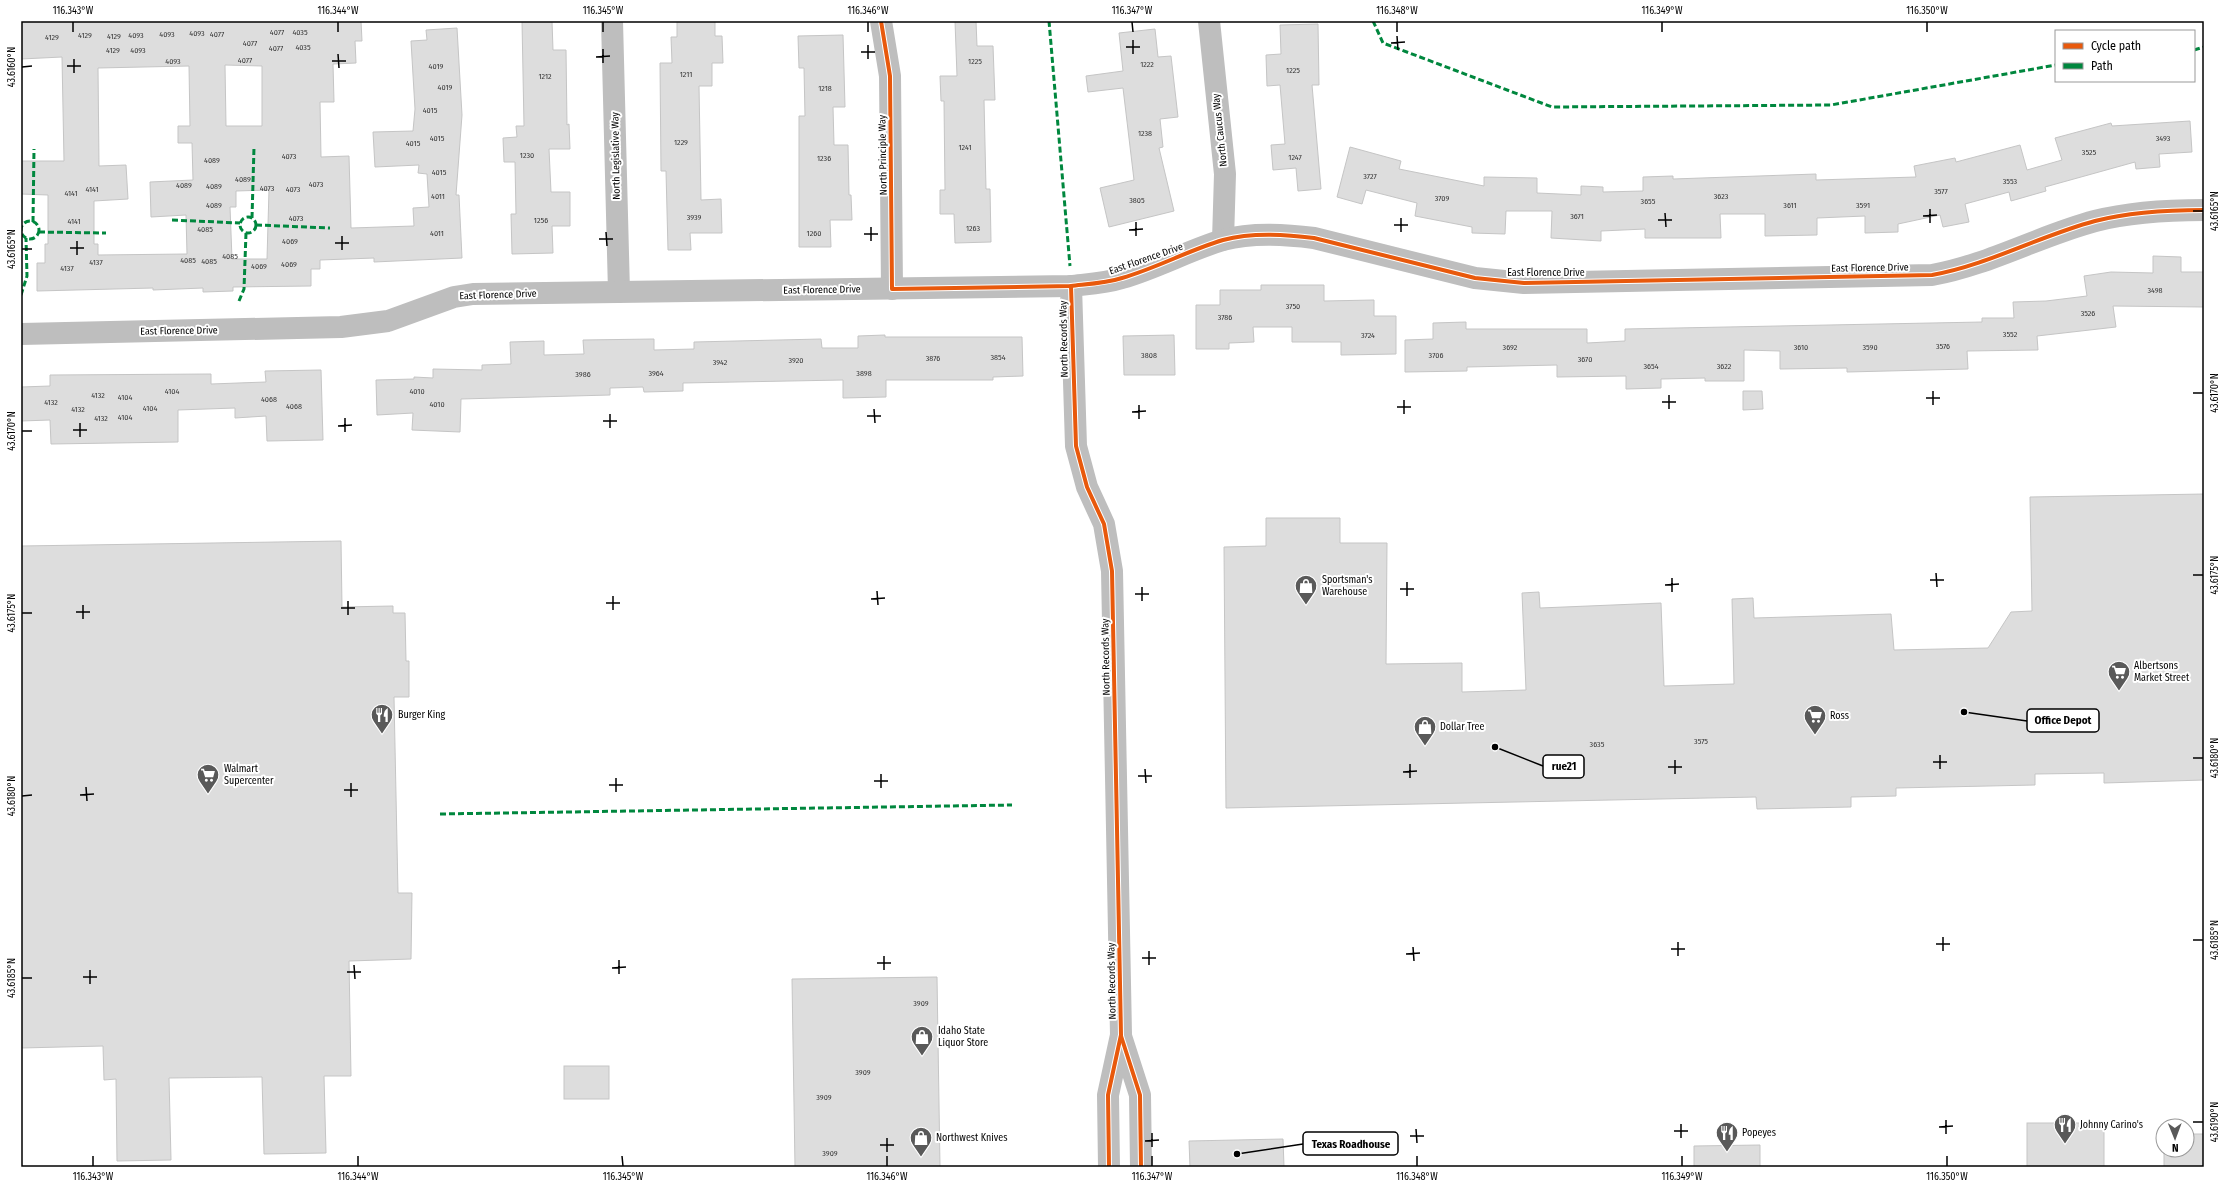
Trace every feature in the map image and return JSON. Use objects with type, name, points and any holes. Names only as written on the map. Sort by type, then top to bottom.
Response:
[{"type":"street","name":"North Legislative Way","points":[[612,21],[618,292]]},
{"type":"street","name":"North Principle Way","points":[[881,21],[890,76],[892,289]]},
{"type":"street","name":"North Caucus Way","points":[[1209,21],[1225,174],[1223,240]]},
{"type":"street","name":"East Florence Drive","points":[[21,334],[341,328],[388,321],[454,297],[473,294],[1071,286],[1123,278],[1223,240],[1249,236],[1295,235],[1314,238],[1475,278],[1524,283],[1932,275],[1957,270],[2095,221],[2138,213],[2204,210]]},
{"type":"street","name":"North Records Way","points":[[1071,286],[1076,446],[1087,487],[1104,524],[1112,571],[1121,1034],[1108,1095],[1109,1167]]},
{"type":"street","name":"North Records Way","points":[[1121,1034],[1140,1095],[1141,1167]]},
{"type":"building","points":[[21,21],[361,21],[362,41],[355,41],[356,63],[333,64],[334,102],[320,102],[321,157],[349,156],[351,228],[414,226],[413,208],[429,207],[427,174],[418,173],[419,165],[375,167],[373,132],[413,131],[415,109],[411,41],[427,40],[426,30],[457,28],[462,115],[456,195],[459,195],[462,258],[374,262],[374,258],[320,260],[320,269],[311,269],[311,286],[233,287],[233,291],[203,292],[203,288],[37,291],[37,263],[45,263],[45,244],[48,244],[48,195],[21,194],[21,161],[64,161],[62,57],[21,59]],"holes":[[[225,65],[262,66],[262,126],[226,126]],[[189,66],[190,126],[178,126],[178,143],[192,143],[193,180],[150,182],[151,217],[186,215],[187,254],[98,255],[98,244],[94,244],[94,201],[128,199],[126,165],[99,166],[98,68]],[[269,190],[267,259],[232,259],[230,207],[236,207],[236,191]]]},
{"type":"building","points":[[522,21],[552,21],[553,50],[566,50],[567,125],[569,124],[570,149],[549,149],[551,192],[570,192],[570,226],[552,226],[553,253],[512,254],[511,214],[516,214],[515,162],[504,162],[503,138],[517,137],[516,126],[524,126]]},
{"type":"building","points":[[677,21],[715,21],[715,36],[722,36],[723,63],[712,63],[712,86],[699,86],[701,200],[721,199],[722,233],[690,233],[691,250],[668,250],[666,171],[661,171],[660,63],[672,63],[671,37],[677,37]]},
{"type":"building","points":[[955,21],[976,21],[977,46],[993,46],[995,100],[984,100],[986,189],[990,189],[991,242],[955,243],[954,214],[940,214],[940,190],[945,190],[944,101],[941,101],[940,76],[957,76]]},
{"type":"building","points":[[1318,24],[1319,85],[1312,85],[1321,189],[1298,191],[1296,168],[1273,170],[1271,145],[1285,144],[1280,85],[1267,86],[1266,55],[1281,54],[1280,25]]},
{"type":"building","points":[[1155,29],[1158,57],[1171,56],[1178,117],[1160,119],[1163,147],[1159,148],[1174,211],[1109,227],[1100,188],[1134,180],[1123,88],[1088,92],[1086,76],[1123,71],[1119,33]]},
{"type":"building","points":[[843,35],[845,107],[833,107],[834,145],[848,145],[849,195],[851,195],[852,220],[830,220],[831,247],[799,247],[799,116],[805,116],[804,68],[799,68],[798,36]]},
{"type":"building","points":[[2190,121],[2192,152],[2159,154],[2160,167],[2136,169],[2135,162],[2045,187],[2046,191],[2011,201],[2009,192],[1965,204],[1969,222],[1943,227],[1940,215],[1898,224],[1898,232],[1865,233],[1865,216],[1817,218],[1817,235],[1765,236],[1765,214],[1720,214],[1721,238],[1645,238],[1645,229],[1601,231],[1601,241],[1551,238],[1552,211],[1506,211],[1505,234],[1472,233],[1472,227],[1415,216],[1417,203],[1366,190],[1362,204],[1337,197],[1350,147],[1401,161],[1399,169],[1484,186],[1484,177],[1537,178],[1537,193],[1581,195],[1581,186],[1603,187],[1603,192],[1643,191],[1643,177],[1673,176],[1673,179],[1816,174],[1816,180],[1916,177],[1914,166],[1955,158],[1956,162],[2020,145],[2027,170],[2062,160],[2055,138],[2111,123],[2112,126]]},
{"type":"building","points":[[2153,256],[2181,257],[2181,272],[2204,272],[2204,307],[2113,306],[2116,327],[2037,336],[2038,350],[1967,351],[1968,369],[1847,372],[1847,368],[1780,369],[1780,351],[1744,350],[1744,381],[1705,381],[1705,378],[1661,379],[1661,388],[1626,389],[1626,376],[1557,377],[1557,365],[1467,367],[1467,371],[1405,372],[1405,340],[1433,339],[1433,323],[1466,322],[1466,329],[1587,329],[1587,343],[1625,341],[1625,329],[1982,322],[1982,318],[2014,318],[2013,302],[2046,301],[2087,296],[2084,276],[2111,272],[2153,273]]},
{"type":"building","points":[[1261,285],[1324,285],[1324,301],[1374,300],[1374,316],[1396,316],[1396,354],[1341,355],[1341,342],[1292,342],[1292,327],[1253,327],[1254,342],[1229,343],[1229,349],[1196,349],[1196,305],[1220,305],[1220,290],[1261,290]]},
{"type":"building","points":[[885,335],[885,337],[1022,337],[1023,376],[993,377],[993,380],[886,380],[886,397],[843,398],[843,380],[683,383],[683,391],[644,392],[643,387],[610,388],[610,395],[461,399],[460,432],[412,430],[413,413],[377,415],[376,380],[414,379],[414,377],[433,378],[433,369],[482,370],[482,365],[511,364],[510,342],[544,341],[544,355],[584,354],[583,340],[654,339],[654,350],[694,349],[694,342],[821,339],[822,348],[858,348],[858,336]]},
{"type":"building","points":[[1174,335],[1175,375],[1124,375],[1123,336]]},
{"type":"building","points":[[321,370],[323,440],[267,441],[266,416],[235,418],[235,408],[178,410],[178,442],[51,444],[50,420],[21,421],[21,387],[50,386],[50,375],[211,374],[211,384],[266,382],[265,371]]},
{"type":"building","points":[[1743,391],[1762,391],[1763,409],[1743,410]]},
{"type":"building","points":[[2204,494],[2204,780],[2104,783],[2104,773],[2035,774],[2035,785],[1896,788],[1896,796],[1851,797],[1851,807],[1757,809],[1756,797],[1226,808],[1224,547],[1266,546],[1266,518],[1340,518],[1340,543],[1387,543],[1386,664],[1462,663],[1462,692],[1526,690],[1522,593],[1539,592],[1540,608],[1661,603],[1664,686],[1734,684],[1732,599],[1753,598],[1754,618],[1891,614],[1894,650],[1988,648],[2011,612],[2032,611],[2030,497]]},
{"type":"building","name":"Walmart Supercenter","points":[[341,541],[342,607],[393,606],[393,613],[405,613],[406,661],[409,661],[409,697],[394,697],[398,893],[412,893],[411,959],[349,961],[351,1076],[324,1076],[326,1153],[264,1154],[262,1077],[169,1078],[171,1160],[117,1161],[116,1079],[104,1080],[103,1046],[21,1048],[21,546]]},
{"type":"building","points":[[937,977],[940,1167],[795,1167],[792,979]]},
{"type":"building","points":[[564,1066],[609,1066],[609,1099],[564,1099]]},
{"type":"building","name":"Johnny Carino's","points":[[2027,1123],[2104,1123],[2104,1167],[2027,1167]]},
{"type":"building","points":[[2195,1134],[2204,1134],[2204,1167],[2164,1167],[2164,1158],[2195,1158]]},
{"type":"building","points":[[1283,1139],[1284,1167],[1190,1167],[1189,1141]]},
{"type":"building","name":"Popeyes","points":[[1760,1145],[1760,1167],[1694,1167],[1694,1146]]},
{"type":"marked path","points":[[1049,21],[1070,266]]},
{"type":"marked path","points":[[1373,21],[1383,43],[1552,107],[1831,105],[2055,65]]},
{"type":"marked path","points":[[2195,50],[2204,47]]},
{"type":"marked path","points":[[252,218],[254,147]]},
{"type":"marked path","points":[[33,222],[34,149]]},
{"type":"marked path","points":[[245,217],[251,217],[256,222],[256,225],[254,231],[251,233],[245,233],[240,228],[240,222],[245,217]]},
{"type":"marked path","points":[[172,220],[240,223]]},
{"type":"marked path","points":[[30,221],[36,224],[39,230],[36,236],[30,239],[24,236],[21,230],[24,224],[30,221]]},
{"type":"marked path","points":[[256,225],[330,228]]},
{"type":"marked path","points":[[39,232],[106,233]]},
{"type":"marked path","points":[[239,301],[244,289],[246,233]]},
{"type":"marked path","points":[[21,295],[27,276],[26,238]]},
{"type":"marked path","points":[[440,814],[1012,805]]},
{"type":"cycle path","points":[[881,21],[890,76],[892,289],[1071,286],[1103,282],[1116,280],[1135,274],[1223,240],[1234,237],[1268,234],[1314,238],[1475,278],[1524,283],[1932,275],[1973,264],[2054,234],[2095,221],[2122,215],[2149,212],[2204,210]]},
{"type":"cycle path","points":[[1071,286],[1076,446],[1087,487],[1104,524],[1112,571],[1121,1035],[1108,1095],[1109,1167]]},
{"type":"cycle path","points":[[1121,1036],[1140,1095],[1141,1167]]},
{"type":"place","name":"Sportsman's Warehouse","points":[[1306,606]]},
{"type":"place","name":"Albertsons Market Street","points":[[2119,692]]},
{"type":"place","name":"Office Depot","points":[[1964,712]]},
{"type":"place","name":"Burger King","points":[[382,734]]},
{"type":"place","name":"Ross","points":[[1815,736]]},
{"type":"place","name":"Dollar Tree","points":[[1425,746]]},
{"type":"place","name":"rue21","points":[[1495,747]]},
{"type":"place","name":"Walmart Supercenter","points":[[208,794]]},
{"type":"place","name":"Idaho State Liquor Store","points":[[922,1056]]},
{"type":"place","name":"Johnny Carino's","points":[[2065,1144]]},
{"type":"place","name":"Popeyes","points":[[1727,1152]]},
{"type":"place","name":"Texas Roadhouse","points":[[1237,1154]]},
{"type":"place","name":"Northwest Knives","points":[[921,1158]]}]
